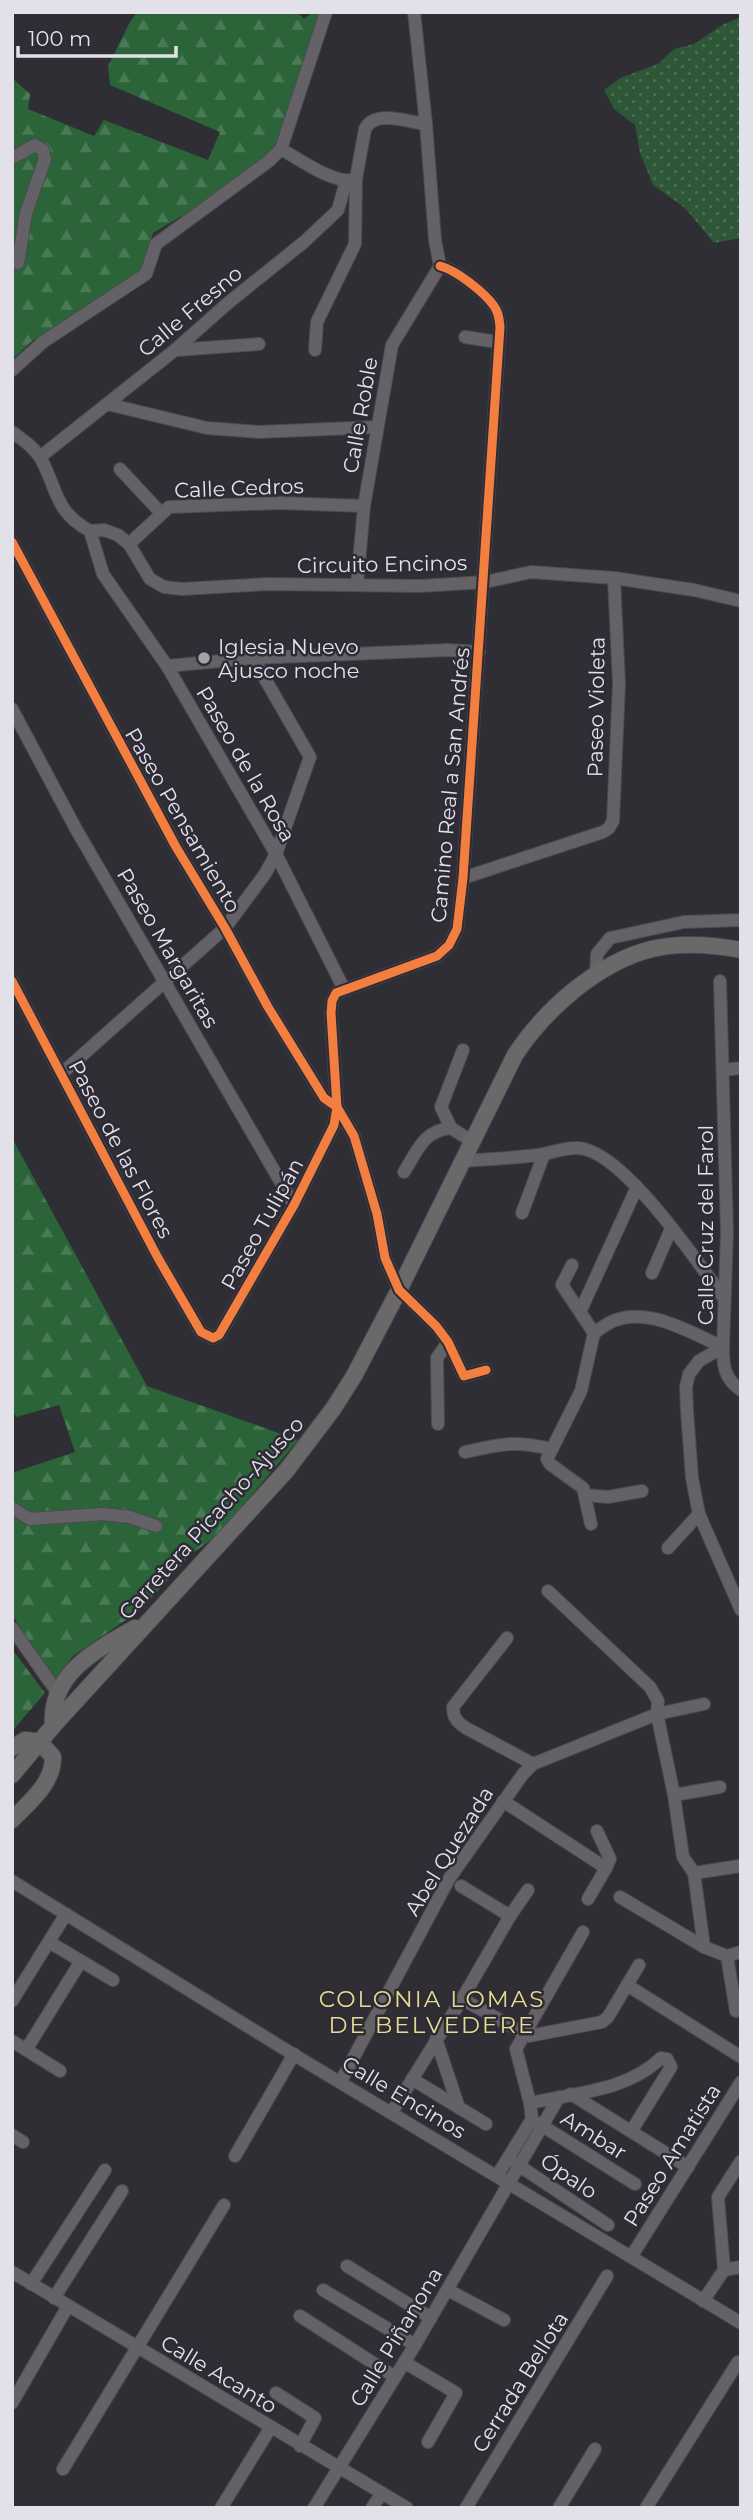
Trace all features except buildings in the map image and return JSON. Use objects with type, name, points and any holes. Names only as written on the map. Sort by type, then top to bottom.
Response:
[{"type":"main road","name":"Carretera Picacho-Ajusco","points":[[12,1775],[53,1726],[250,1512],[313,1437],[354,1376],[515,1055],[532,1029],[552,1009],[616,960],[654,948],[695,945],[741,950]]},
{"type":"main road","points":[[53,1726],[57,1692],[75,1667],[152,1618]]},
{"type":"main road","points":[[12,1748],[24,1740],[40,1742],[53,1757],[53,1771],[46,1783],[12,1820]]},
{"type":"street","points":[[12,370],[43,342],[146,274],[156,244],[269,161],[281,149],[326,12]]},
{"type":"street","points":[[414,12],[435,240],[440,266]]},
{"type":"street","points":[[315,350],[317,322],[355,244],[351,180],[365,129],[369,122],[377,117],[426,124]]},
{"type":"street","points":[[12,158],[36,145],[43,150],[45,159],[26,213],[18,263]]},
{"type":"street","points":[[281,149],[313,168],[351,180]]},
{"type":"street","name":"Calle Fresno","points":[[40,457],[175,350],[304,242],[338,210],[351,180]]},
{"type":"street","name":"Camino Real a San Andrés","points":[[344,989],[438,956],[449,945],[457,929],[485,582],[499,316],[494,305],[453,269],[440,266]]},
{"type":"street","name":"Calle Roble","points":[[357,585],[364,506],[392,345],[440,266]]},
{"type":"street","points":[[465,337],[498,342]]},
{"type":"street","points":[[175,350],[259,344]]},
{"type":"street","points":[[107,404],[206,428],[259,432],[376,427]]},
{"type":"street","points":[[12,432],[30,445],[40,457],[64,512],[90,531],[104,530],[118,535],[129,544]]},
{"type":"street","points":[[120,469],[161,513]]},
{"type":"street","name":"Calle Cedros","points":[[129,544],[170,507],[280,503],[364,506]]},
{"type":"street","name":"Paseo de la Rosa","points":[[90,531],[103,574],[167,666],[276,854],[344,989]]},
{"type":"street","name":"Paseo Pensamiento","points":[[12,542],[163,823],[268,1007],[324,1098],[337,1107]]},
{"type":"street","name":"Circuito Encinos","points":[[129,544],[150,579],[164,587],[182,589],[269,584],[420,586],[485,582],[531,572],[614,578],[694,590],[741,601]]},
{"type":"street","name":"Paseo Violeta","points":[[463,878],[603,832],[613,821],[619,684],[614,578]]},
{"type":"street","points":[[167,666],[253,658],[435,651],[479,652]]},
{"type":"street","points":[[61,1074],[225,928],[265,874],[276,854],[310,757],[253,658]]},
{"type":"street","name":"Paseo Margaritas","points":[[12,709],[76,829],[166,980],[294,1205]]},
{"type":"street","points":[[596,973],[597,954],[610,939],[684,922],[740,920],[741,912]]},
{"type":"street","name":"Paseo de las Flores","points":[[12,981],[158,1258],[201,1332]]},
{"type":"street","name":"Calle Cruz del Farol","points":[[720,981],[727,1233],[723,1347],[699,1361],[689,1374],[686,1387],[692,1478],[699,1514],[741,1610]]},
{"type":"street","points":[[344,989],[337,993],[332,1001],[331,1013],[337,1107],[354,1136],[377,1214],[386,1258],[399,1290],[436,1326],[448,1342],[464,1376],[486,1370]]},
{"type":"street","points":[[463,1050],[441,1107],[451,1128],[473,1142]]},
{"type":"street","points":[[723,1070],[741,1068]]},
{"type":"street","name":"Paseo Tulipán","points":[[201,1332],[213,1338],[223,1329],[294,1205],[334,1125],[337,1107]]},
{"type":"street","points":[[404,1172],[429,1135],[451,1128]]},
{"type":"street","points":[[725,1139],[741,1138]]},
{"type":"street","points":[[463,1161],[544,1154],[578,1147],[600,1154],[637,1187],[724,1298]]},
{"type":"street","points":[[522,1213],[544,1154]]},
{"type":"street","points":[[580,1312],[637,1187]]},
{"type":"street","points":[[652,1273],[671,1229]]},
{"type":"street","points":[[572,1265],[562,1284],[594,1334]]},
{"type":"street","points":[[591,1524],[583,1488],[547,1459],[581,1391],[594,1334],[611,1322],[624,1318],[650,1317],[723,1347],[723,1366],[728,1378],[741,1390]]},
{"type":"street","points":[[438,1424],[437,1358],[448,1342]]},
{"type":"street","points":[[465,1452],[510,1442],[552,1449]]},
{"type":"street","points":[[584,1495],[608,1497],[642,1490]]},
{"type":"street","points":[[12,1508],[30,1519],[103,1514],[129,1517],[156,1526]]},
{"type":"street","points":[[668,1548],[699,1514]]},
{"type":"street","points":[[548,1591],[650,1688],[658,1701],[657,1714],[674,1795],[683,1857],[694,1873],[704,1947]]},
{"type":"street","points":[[12,1628],[57,1692]]},
{"type":"street","points":[[507,1638],[453,1707],[453,1715],[458,1723],[466,1728],[533,1764]]},
{"type":"street","name":"Abel Quezada","points":[[341,2081],[449,1879],[523,1774],[533,1764],[657,1714],[704,1704]]},
{"type":"street","points":[[674,1795],[720,1787]]},
{"type":"street","points":[[503,1801],[606,1868]]},
{"type":"street","points":[[587,1899],[610,1858],[597,1831]]},
{"type":"street","points":[[694,1873],[740,1866]]},
{"type":"street","name":"Calle Encinos","points":[[12,1881],[294,2054],[394,2107],[497,2176],[634,2253],[703,2301],[741,2323]]},
{"type":"street","points":[[461,1885],[510,1916]]},
{"type":"street","points":[[394,2107],[528,1890]]},
{"type":"street","points":[[620,1897],[704,1947],[727,1956],[741,1952]]},
{"type":"street","points":[[12,2001],[66,1914]]},
{"type":"street","points":[[497,2176],[532,2119],[516,2049],[583,1932]]},
{"type":"street","points":[[48,1942],[113,1980]]},
{"type":"street","points":[[727,1956],[736,2011]]},
{"type":"street","points":[[26,2050],[81,1961]]},
{"type":"street","points":[[462,1998],[529,2036],[602,2022],[608,2017],[639,1965]]},
{"type":"street","points":[[627,1985],[741,2057]]},
{"type":"street","points":[[436,2039],[459,2108]]},
{"type":"street","points":[[12,2041],[60,2071]]},
{"type":"street","points":[[234,2156],[294,2054]]},
{"type":"street","points":[[530,2103],[624,2083],[640,2075],[661,2058],[667,2059],[671,2067],[632,2130]]},
{"type":"street","points":[[412,2079],[486,2124]]},
{"type":"street","name":"Paseo Amatista","points":[[634,2253],[741,2082]]},
{"type":"street","points":[[565,2096],[632,2130],[688,2167]]},
{"type":"street","name":"Calle Piñanona","points":[[314,2508],[415,2345],[544,2126],[565,2096]]},
{"type":"street","name":"Ambar","points":[[532,2119],[635,2184]]},
{"type":"street","name":"Ópalo","points":[[508,2158],[608,2225]]},
{"type":"street","points":[[703,2301],[724,2270],[718,2197],[741,2161]]},
{"type":"street","points":[[31,2284],[105,2170]]},
{"type":"street","points":[[54,2298],[122,2191]]},
{"type":"street","points":[[63,2469],[223,2205]]},
{"type":"street","points":[[347,2266],[431,2318]]},
{"type":"street","points":[[724,2270],[741,2267]]},
{"type":"street","name":"Calle Acanto","points":[[12,2272],[407,2508]]},
{"type":"street","name":"Cerrada Bellota","points":[[466,2508],[607,2276]]},
{"type":"street","points":[[323,2290],[415,2345]]},
{"type":"street","points":[[448,2290],[504,2320]]},
{"type":"street","points":[[12,2403],[68,2306]]},
{"type":"street","points":[[300,2316],[395,2377]]},
{"type":"street","points":[[404,2362],[456,2393],[428,2442]]},
{"type":"street","points":[[646,2508],[738,2362]]},
{"type":"street","points":[[276,2393],[315,2418],[300,2446]]},
{"type":"street","points":[[221,2508],[271,2427]]},
{"type":"street","points":[[559,2508],[595,2449]]},
{"type":"street","points":[[372,2508],[382,2493]]},
{"type":"green space","points":[[137,12],[297,12],[304,19],[313,12],[321,12],[281,144],[222,192],[153,233],[141,274],[31,342],[12,360],[12,78],[30,94],[28,109],[94,136],[104,120],[208,160],[220,132],[110,85],[108,66]]},
{"type":"green space","points":[[741,17],[741,238],[714,243],[685,208],[653,185],[640,153],[635,125],[614,109],[604,90],[620,78],[658,64],[674,49],[694,44],[724,24]]},
{"type":"green space","points":[[12,1138],[147,1386],[298,1440],[218,1535],[190,1555],[142,1609],[73,1656],[55,1680],[41,1665],[12,1614],[12,1473],[75,1452],[59,1405],[16,1417],[12,1407]]},
{"type":"green space","points":[[12,1649],[45,1693],[12,1731]]},
{"type":"cycle path","points":[[440,266],[484,294],[496,309],[500,327],[463,878],[457,929],[449,945],[437,956],[336,993],[331,1013],[337,1107],[354,1136],[377,1214],[385,1258],[399,1290],[436,1326],[448,1342],[464,1376],[486,1370]]},
{"type":"cycle path","points":[[12,542],[176,847],[225,928],[268,1007],[324,1098],[337,1107],[334,1125],[294,1205],[219,1335],[213,1338],[201,1332],[158,1258],[12,981]]},
{"type":"place","name":"Iglesia Nuevo Ajusco noche","points":[[204,658]]},
{"type":"district","name":"COLONIA LOMAS DE BELVEDERE","points":[[432,2012]]}]
